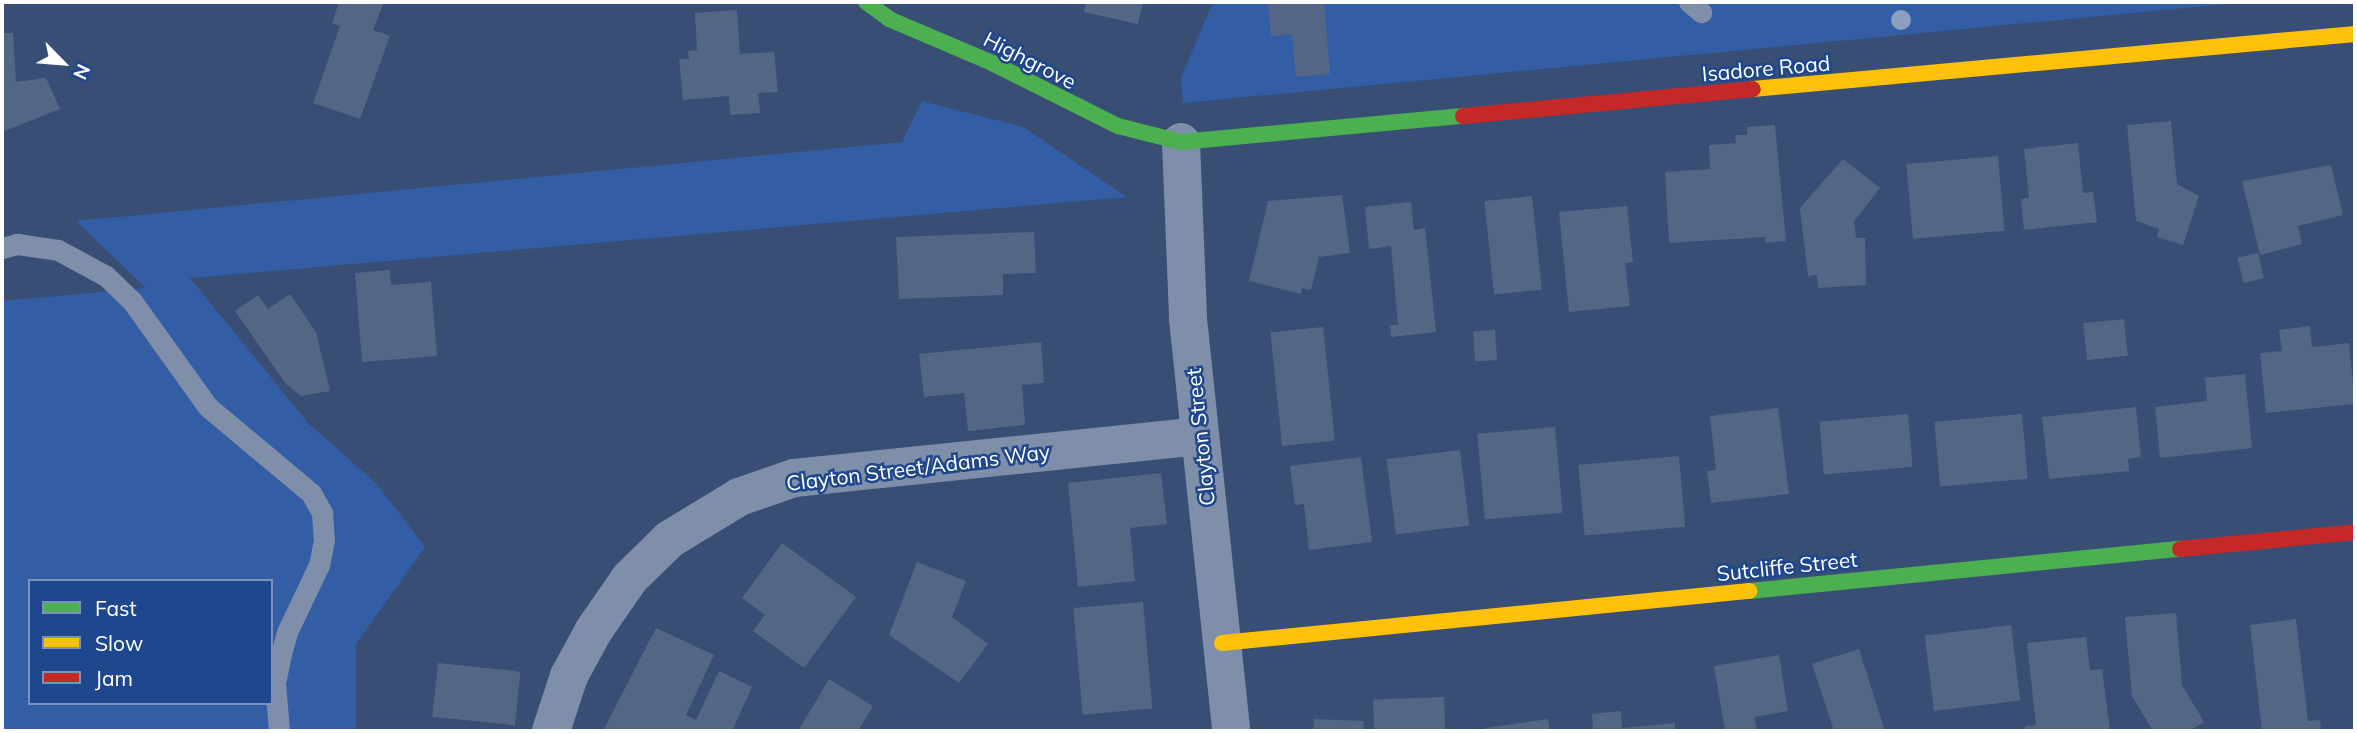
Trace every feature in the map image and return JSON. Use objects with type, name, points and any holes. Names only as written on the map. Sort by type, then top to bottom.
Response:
[{"type":"street","name":"Highgrove","points":[[866,2],[889,19],[992,63],[1118,126],[1181,142]]},
{"type":"street","name":"Isadore Road","points":[[1181,142],[2355,34]]},
{"type":"street","name":"Clayton Street","points":[[1181,142],[1188,319],[1231,731]]},
{"type":"street","name":"Clayton Street/Adams Way","points":[[551,731],[569,676],[594,630],[631,578],[670,539],[739,497],[794,478],[1199,436]]},
{"type":"street","name":"Sutcliffe Street","points":[[1222,643],[2355,532]]},
{"type":"lane","points":[[2,248],[17,244],[58,250],[106,276],[132,302],[208,407],[311,493],[322,513],[324,540],[319,565],[287,632],[280,659],[275,684],[279,731]]},
{"type":"shaded area","points":[[1213,2],[2249,2],[1183,103],[1181,78]]},
{"type":"shaded area","points":[[922,101],[1023,127],[1127,197],[190,278],[309,424],[376,483],[425,547],[356,644],[356,731],[2,731],[2,301],[146,288],[76,221],[902,142]]},
{"type":"building","points":[[339,2],[384,2],[373,30],[390,36],[360,119],[313,103],[340,26],[332,23]]},
{"type":"building","points":[[1086,2],[1143,2],[1138,24],[1084,12]]},
{"type":"building","points":[[1268,2],[1324,2],[1330,74],[1296,77],[1292,34],[1271,36]]},
{"type":"building","points":[[737,10],[740,54],[774,52],[778,92],[758,93],[760,113],[730,115],[729,96],[683,100],[679,59],[689,59],[688,51],[697,50],[695,13]]},
{"type":"building","points":[[2,33],[13,33],[16,82],[46,78],[60,109],[2,132]]},
{"type":"building","points":[[2171,121],[2177,184],[2199,196],[2183,245],[2157,237],[2159,229],[2136,221],[2127,125]]},
{"type":"building","points":[[1775,125],[1786,241],[1766,243],[1765,237],[1669,243],[1665,172],[1710,169],[1709,145],[1736,143],[1735,135],[1747,135],[1747,127]]},
{"type":"building","points":[[2078,143],[2083,193],[2093,192],[2097,222],[2024,230],[2021,199],[2029,198],[2024,149]]},
{"type":"building","points":[[1998,156],[2005,231],[1913,239],[1906,164]]},
{"type":"building","points":[[1843,159],[1880,188],[1854,221],[1856,238],[1865,238],[1866,285],[1818,288],[1817,275],[1808,276],[1800,208]]},
{"type":"building","points":[[2331,165],[2343,215],[2298,226],[2302,244],[2260,255],[2242,181]]},
{"type":"building","points":[[1342,195],[1350,253],[1319,257],[1311,290],[1302,288],[1301,294],[1249,281],[1268,201]]},
{"type":"building","points":[[1532,196],[1542,289],[1494,295],[1484,201]]},
{"type":"building","points":[[1411,202],[1414,230],[1425,228],[1436,332],[1391,337],[1390,325],[1398,325],[1391,246],[1369,249],[1365,207]]},
{"type":"building","points":[[1627,206],[1633,262],[1625,263],[1630,306],[1569,312],[1559,212]]},
{"type":"building","points":[[1034,232],[1036,273],[1003,274],[1003,295],[899,299],[896,237]]},
{"type":"building","points":[[2258,253],[2264,278],[2243,283],[2238,258]]},
{"type":"building","points":[[390,270],[391,285],[431,282],[437,356],[362,362],[355,273]]},
{"type":"building","points":[[290,294],[316,332],[330,391],[301,396],[286,384],[235,311],[258,295],[268,309]]},
{"type":"building","points":[[2124,319],[2128,356],[2087,360],[2083,323]]},
{"type":"building","points":[[2310,326],[2312,347],[2349,343],[2355,404],[2266,413],[2260,353],[2282,351],[2279,330]]},
{"type":"building","points":[[1323,327],[1335,440],[1282,446],[1270,333]]},
{"type":"building","points":[[1495,330],[1497,360],[1475,361],[1473,332]]},
{"type":"building","points":[[1041,342],[1044,383],[1022,385],[1025,425],[968,431],[964,393],[924,397],[919,354]]},
{"type":"building","points":[[2245,374],[2252,448],[2160,458],[2155,407],[2207,401],[2205,378]]},
{"type":"building","points":[[2136,407],[2141,457],[2128,459],[2129,471],[2049,479],[2042,417]]},
{"type":"building","points":[[1778,408],[1789,494],[1711,503],[1707,471],[1716,470],[1710,416]]},
{"type":"building","points":[[1908,414],[1913,467],[1824,475],[1819,422]]},
{"type":"building","points":[[2022,414],[2028,479],[1940,486],[1934,422]]},
{"type":"building","points":[[1555,427],[1562,513],[1485,519],[1477,434]]},
{"type":"building","points":[[1460,450],[1469,525],[1396,534],[1387,459]]},
{"type":"building","points":[[1679,456],[1685,527],[1585,536],[1578,465]]},
{"type":"building","points":[[1361,457],[1372,542],[1309,550],[1304,504],[1295,505],[1290,466]]},
{"type":"building","points":[[1161,473],[1167,524],[1130,528],[1135,581],[1078,587],[1068,483]]},
{"type":"building","points":[[782,543],[856,597],[804,668],[753,631],[765,615],[742,598]]},
{"type":"building","points":[[917,562],[966,581],[952,617],[988,644],[959,683],[889,635]]},
{"type":"building","points":[[1143,602],[1152,709],[1083,715],[1073,608]]},
{"type":"building","points":[[2176,613],[2182,685],[2204,722],[2189,731],[2153,731],[2132,696],[2125,617]]},
{"type":"building","points":[[2296,619],[2308,721],[2320,720],[2321,731],[2262,731],[2250,625]]},
{"type":"building","points":[[2011,625],[2020,700],[1934,711],[1925,636]]},
{"type":"building","points":[[656,628],[714,655],[686,715],[696,720],[719,671],[752,687],[732,731],[604,729]]},
{"type":"building","points":[[2086,637],[2090,670],[2102,669],[2110,731],[2025,731],[2025,726],[2036,725],[2027,643]]},
{"type":"building","points":[[1859,649],[1885,731],[1834,731],[1812,664]]},
{"type":"building","points":[[1779,655],[1788,711],[1754,717],[1757,731],[1725,731],[1714,666]]},
{"type":"building","points":[[438,663],[521,672],[515,725],[432,717]]},
{"type":"building","points":[[829,679],[873,706],[858,731],[798,731]]},
{"type":"building","points":[[1444,697],[1445,731],[1374,731],[1373,699]]},
{"type":"building","points":[[1621,711],[1622,728],[1675,723],[1675,731],[1593,731],[1592,714]]},
{"type":"building","points":[[1314,719],[1364,721],[1363,731],[1313,731]]},
{"type":"building","points":[[1548,719],[1550,731],[1486,731],[1485,728]]},
{"type":"traffic: fast","points":[[866,2],[889,19],[992,63],[1118,126],[1181,142],[1463,116]]},
{"type":"traffic: fast","points":[[1749,591],[2180,549]]},
{"type":"traffic: slow","points":[[1753,89],[2355,34]]},
{"type":"traffic: slow","points":[[1222,643],[1749,591]]},
{"type":"traffic: jam","points":[[1463,116],[1753,89]]},
{"type":"traffic: jam","points":[[2180,549],[2355,532]]}]
